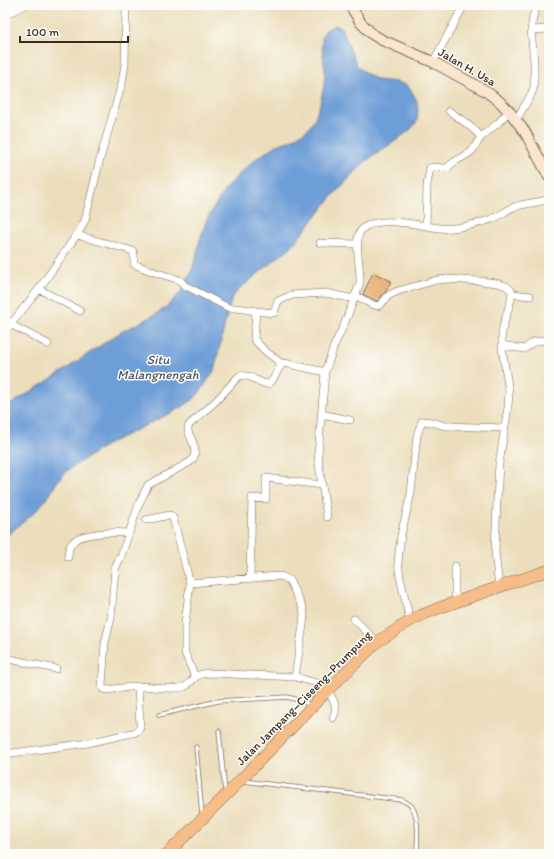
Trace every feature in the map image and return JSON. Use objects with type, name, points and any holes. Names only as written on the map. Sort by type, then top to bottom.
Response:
[{"type":"main road","name":"Jalan Jampang–Ciseeng–Prumpung","points":[[167,854],[377,642],[410,621],[439,608],[549,570]]},
{"type":"street","points":[[5,15],[25,5]]},
{"type":"street","points":[[48,344],[8,326],[39,289],[77,235],[85,220],[100,159],[122,83],[125,64],[126,5]]},
{"type":"street","name":"Jalan H. Usa","points":[[350,5],[361,23],[372,34],[382,40],[433,62],[484,90],[499,101],[509,111],[525,132],[549,177]]},
{"type":"street","points":[[433,62],[464,5]]},
{"type":"street","points":[[516,120],[534,87],[534,62],[531,30],[536,5]]},
{"type":"street","points":[[531,30],[549,29]]},
{"type":"street","points":[[449,110],[467,123],[481,137]]},
{"type":"street","points":[[426,226],[427,186],[430,168],[447,168],[468,154],[472,151],[481,137],[498,123],[509,111]]},
{"type":"street","points":[[327,516],[318,455],[325,372],[360,283],[358,237],[360,232],[363,228],[372,224],[391,222],[440,228],[471,224],[492,219],[515,206],[536,203],[549,199]]},
{"type":"street","points":[[77,235],[133,251],[134,264],[180,280],[184,285],[229,308],[274,313],[278,301],[292,295],[326,293],[355,297],[378,306],[393,293],[437,280],[446,279],[497,283],[509,287],[513,294],[502,332],[502,345],[509,392],[499,464],[495,552],[499,587]]},
{"type":"street","points":[[320,243],[358,244]]},
{"type":"street","points":[[39,289],[80,311]]},
{"type":"street","points":[[513,294],[530,296]]},
{"type":"street","points":[[256,311],[254,339],[264,350],[282,364],[284,363],[325,372]]},
{"type":"street","points":[[502,345],[524,349],[527,348],[532,342],[549,340]]},
{"type":"street","points":[[282,364],[279,367],[273,381],[269,384],[262,383],[249,376],[239,376],[216,401],[192,421],[188,428],[195,449],[194,458],[190,462],[148,485],[139,504],[115,569],[111,618],[105,643],[102,687],[106,690],[138,686],[168,688],[182,687],[201,674],[211,673],[296,677],[329,689],[336,708],[336,713],[333,718]]},
{"type":"street","points":[[321,414],[350,420]]},
{"type":"street","points":[[410,621],[398,562],[401,535],[411,493],[417,435],[420,425],[422,421],[427,420],[439,425],[447,426],[504,428]]},
{"type":"street","points":[[250,578],[252,498],[266,499],[266,478],[322,485]]},
{"type":"street","points":[[146,520],[170,515],[173,518],[190,583],[185,624],[185,654],[195,677]]},
{"type":"street","points":[[68,557],[70,547],[77,539],[95,534],[118,532],[129,533]]},
{"type":"street","points":[[455,566],[455,593],[457,602]]},
{"type":"street","points":[[190,583],[283,576],[289,580],[304,614],[296,677]]},
{"type":"street","points":[[354,619],[377,642]]},
{"type":"street","points":[[5,658],[56,669]]},
{"type":"street","points":[[5,754],[88,743],[136,732],[140,728],[138,686]]},
{"type":"lane","points":[[160,715],[218,701],[287,697],[303,701],[312,706]]},
{"type":"lane","points":[[219,731],[225,796]]},
{"type":"lane","points":[[196,747],[203,818]]},
{"type":"lane","points":[[240,780],[402,800],[412,806],[416,817],[418,832],[417,854]]},
{"type":"water","name":"Situ Malangnengah","points":[[334,25],[341,27],[357,66],[377,80],[397,82],[406,85],[411,90],[417,101],[417,121],[411,129],[365,162],[335,193],[292,246],[243,286],[232,297],[214,371],[194,399],[181,408],[108,444],[68,470],[34,513],[5,537],[5,408],[121,332],[153,316],[165,308],[181,292],[192,270],[207,219],[225,189],[257,158],[277,145],[291,140],[301,134],[309,128],[315,118],[324,85],[325,71],[322,37],[325,31]]},
{"type":"building","points":[[373,273],[391,281],[386,291],[377,301],[363,294]]}]
